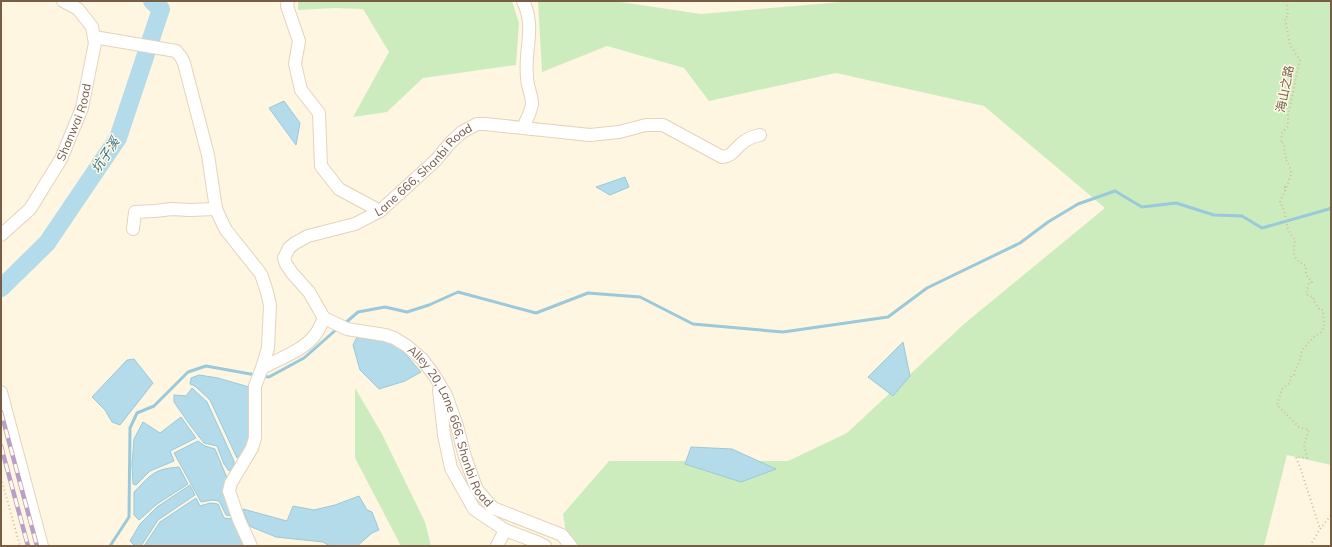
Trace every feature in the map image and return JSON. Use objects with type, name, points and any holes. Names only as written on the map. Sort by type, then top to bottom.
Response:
[{"type":"street","points":[[64,1],[78,9],[92,27],[94,37],[176,51],[181,57],[184,63],[205,141],[216,209],[226,230],[261,274],[270,305],[268,348],[262,369],[256,382],[254,397],[256,425],[255,438],[252,448],[231,483],[229,491],[238,520],[252,546]]},
{"type":"street","points":[[288,1],[287,6],[299,41],[295,64],[301,90],[319,113],[321,166],[339,189],[380,211]]},
{"type":"street","points":[[523,1],[527,9],[530,22],[526,58],[527,78],[532,102],[531,110],[523,128]]},
{"type":"street","name":"Shanwai Road","points":[[1,235],[30,209],[61,159],[82,108],[94,37]]},
{"type":"street","name":"Lane 666, Shanbi Road","points":[[324,318],[309,292],[286,264],[284,258],[289,248],[295,242],[308,236],[355,224],[380,211],[436,160],[456,136],[470,126],[485,124],[590,135],[619,132],[646,126],[663,125],[722,157],[731,155],[744,141],[760,135]]},
{"type":"street","points":[[133,229],[135,212],[172,208],[189,210],[216,209]]},
{"type":"street","points":[[262,369],[308,342],[316,335],[324,318]]},
{"type":"street","name":"Alley 20, Lane 666, Shanbi Road","points":[[324,318],[339,326],[354,331],[385,335],[394,338],[407,346],[422,359],[446,395],[477,490],[493,508],[562,535],[572,546]]},
{"type":"street","points":[[438,381],[444,435],[451,468],[474,509],[505,530],[545,546]]},
{"type":"street","points":[[1,392],[42,546]]},
{"type":"street","points":[[497,546],[505,530]]},
{"type":"path","name":"海山之路","points":[[1287,1],[1288,16],[1285,18],[1290,45],[1300,60],[1288,114],[1288,126],[1282,133],[1281,138],[1281,143],[1284,143],[1285,156],[1287,158],[1286,160],[1292,173],[1280,202],[1285,214],[1285,220],[1289,232],[1295,239],[1293,250],[1296,260],[1306,266],[1306,275],[1312,282],[1309,283],[1306,294],[1314,298],[1313,300],[1320,310],[1323,310],[1324,327],[1321,332],[1302,350],[1300,361],[1294,375],[1291,376],[1290,383],[1282,389],[1277,405],[1300,427],[1309,430],[1304,445],[1307,458],[1296,457],[1320,529]]},
{"type":"path","points":[[1,478],[20,546]]},
{"type":"path","points":[[1310,546],[1320,529],[1331,515]]},
{"type":"green space","points":[[298,1],[512,1],[519,23],[516,65],[423,78],[387,112],[353,117],[389,52],[363,9],[335,8],[298,10]]},
{"type":"green space","points":[[538,1],[614,1],[701,14],[853,1],[1331,1],[1331,465],[1287,455],[1264,546],[568,546],[563,514],[609,461],[788,461],[847,433],[964,324],[1105,208],[984,106],[836,73],[709,101],[684,68],[607,46],[542,72]]},
{"type":"green space","points":[[355,388],[382,434],[425,522],[431,546],[401,546],[355,458]]},
{"type":"water","points":[[284,101],[300,123],[296,145],[269,108]]},
{"type":"water","points":[[625,177],[629,187],[610,195],[596,187]]},
{"type":"water","points":[[357,337],[379,338],[392,343],[403,351],[421,372],[405,381],[379,389],[360,370],[353,345]]},
{"type":"water","points":[[903,342],[910,376],[893,396],[868,377]]},
{"type":"water","points":[[134,359],[153,383],[120,425],[112,422],[105,410],[92,397],[127,360]]},
{"type":"water","points":[[199,375],[218,378],[249,387],[254,431],[249,445],[237,458],[210,400],[195,386],[190,384],[191,378]]},
{"type":"water","points":[[192,388],[207,402],[234,461],[234,466],[229,471],[224,464],[217,446],[204,443],[174,402],[174,395],[186,396]]},
{"type":"water","points":[[181,417],[196,438],[170,451],[174,461],[150,471],[136,485],[133,484],[132,464],[134,439],[143,422],[160,433]]},
{"type":"water","points":[[198,441],[205,446],[215,449],[227,478],[227,498],[232,516],[226,515],[219,501],[212,500],[201,502],[174,453]]},
{"type":"water","points":[[691,447],[732,449],[776,469],[741,482],[685,464]]},
{"type":"water","points":[[179,467],[188,484],[157,504],[139,520],[134,515],[134,492],[158,471]]},
{"type":"water","points":[[190,485],[195,495],[158,520],[141,546],[135,546],[130,541],[140,524],[157,507]]},
{"type":"water","points":[[359,496],[367,510],[372,512],[379,530],[372,533],[357,546],[330,546],[323,542],[276,537],[249,526],[243,509],[287,521],[293,506],[314,510],[335,505]]},
{"type":"water","points":[[196,498],[200,506],[210,503],[218,504],[224,518],[233,519],[245,546],[144,546],[160,522]]},
{"type":"waterway","name":"坑子溪","points":[[1,288],[47,243],[118,138],[161,9],[152,1]]},
{"type":"waterway","points":[[344,324],[358,312],[385,307],[407,312],[429,305],[458,292],[536,313],[588,293],[640,297],[693,324],[783,332],[888,317],[927,288],[1020,243],[1048,222],[1078,204],[1115,191],[1142,207],[1176,203],[1214,215],[1242,216],[1262,228],[1329,209],[1331,207]]},
{"type":"waterway","points":[[261,376],[269,377],[304,358],[338,328]]},
{"type":"waterway","points":[[110,546],[129,517],[130,428],[137,413],[154,406],[188,372],[206,366],[256,375]]},
{"type":"railway","points":[[1,412],[37,546]]},
{"type":"railway","points":[[1,446],[28,546]]}]
